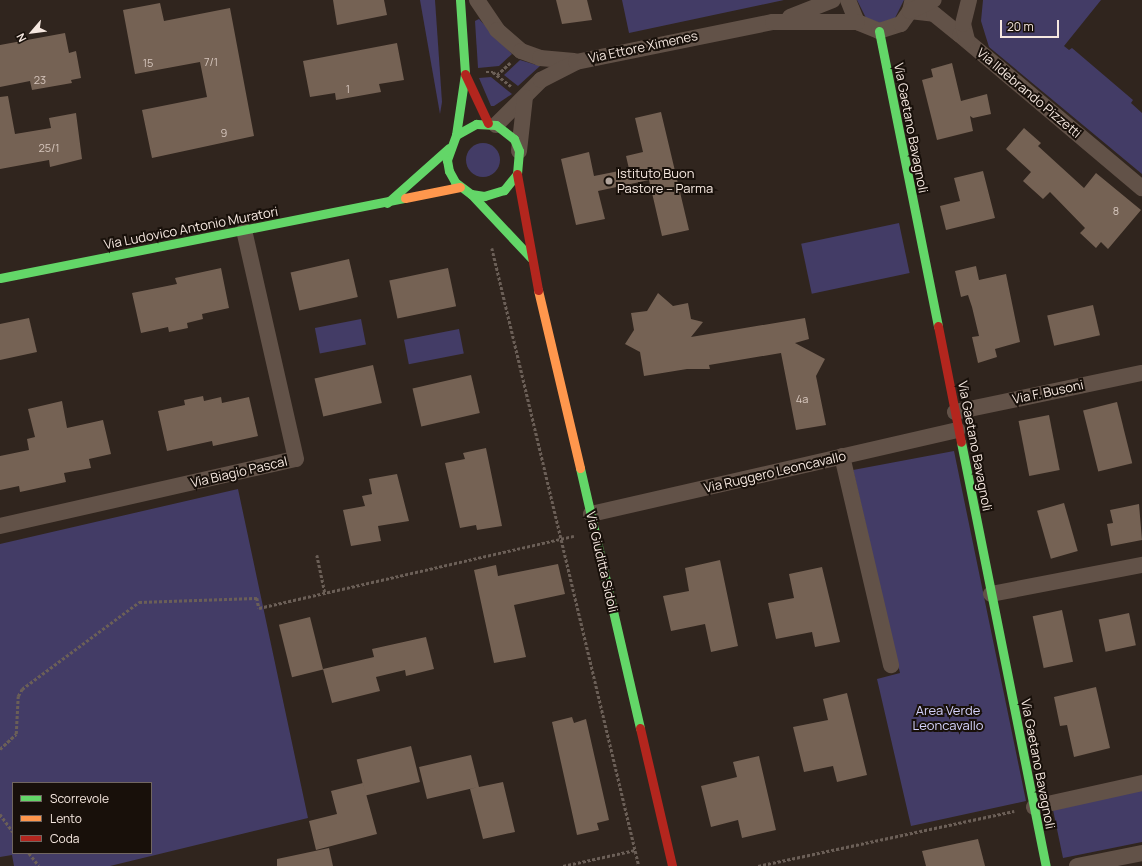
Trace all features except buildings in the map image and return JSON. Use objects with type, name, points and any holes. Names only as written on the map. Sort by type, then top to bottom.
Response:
[{"type":"street","name":"Via Giuditta Sidoli","points":[[460,0],[465,74],[456,135],[449,148],[449,171],[460,188],[471,194],[531,258]]},
{"type":"street","points":[[477,0],[497,30],[521,51],[540,58],[582,60]]},
{"type":"street","name":"Via Ettore Ximenes","points":[[492,124],[525,97],[550,73],[582,60],[773,22],[833,0]]},
{"type":"street","points":[[848,0],[857,22]]},
{"type":"street","points":[[879,31],[894,28],[911,5],[934,0]]},
{"type":"street","points":[[968,40],[963,24],[969,0]]},
{"type":"street","name":"Via Ildebrando Pizzetti","points":[[911,5],[934,14],[968,40],[1142,188]]},
{"type":"street","name":"Via Ettore Ximenes","points":[[773,22],[857,22],[879,31]]},
{"type":"street","name":"Via Gaetano Bavagnoli","points":[[879,31],[1046,866]]},
{"type":"street","name":"Via Giuditta Sidoli","points":[[465,74],[492,124],[514,139],[519,151],[517,174],[531,258],[595,531],[667,865]]},
{"type":"street","points":[[519,151],[525,97]]},
{"type":"street","points":[[456,135],[476,124],[492,124]]},
{"type":"street","name":"Via Ludovico Antonio Muratori","points":[[386,203],[449,148]]},
{"type":"street","name":"Via Giuditta Sidoli","points":[[471,194],[492,195],[504,190],[517,174]]},
{"type":"street","name":"Via Ludovico Antonio Muratori","points":[[0,278],[460,188]]},
{"type":"street","name":"Via Biagio Pascal","points":[[0,526],[296,459],[244,231]]},
{"type":"street","name":"Via F. Busoni","points":[[955,412],[1142,373]]},
{"type":"street","name":"Via Ruggero Leoncavallo","points":[[591,514],[958,430]]},
{"type":"street","points":[[842,456],[891,665]]},
{"type":"street","points":[[991,594],[1142,565]]},
{"type":"street","points":[[1034,807],[1142,783]]},
{"type":"street","points":[[1077,866],[1142,853]]},
{"type":"path","points":[[492,246],[639,866]]},
{"type":"path","points":[[0,749],[16,734],[18,696],[22,689],[135,604],[147,600],[257,598],[259,608],[595,531]]},
{"type":"path","points":[[317,555],[325,593]]},
{"type":"path","points":[[758,866],[1034,807]]},
{"type":"path","points":[[0,814],[12,831]]},
{"type":"path","points":[[563,866],[635,850]]},
{"type":"path","points":[[30,854],[39,866]]},
{"type":"green space","points":[[420,0],[435,0],[442,102],[440,114]]},
{"type":"green space","points":[[622,0],[784,0],[629,33]]},
{"type":"green space","points":[[857,0],[904,0],[895,18],[880,23],[866,18]]},
{"type":"green space","points":[[983,0],[1101,0],[1064,46],[1069,50],[1072,48],[1133,100],[1131,103],[1142,113],[1142,174],[989,47],[981,21]]},
{"type":"green space","points":[[479,19],[512,54],[499,66],[478,68],[475,21]]},
{"type":"green space","points":[[520,60],[540,66],[518,86],[504,75]]},
{"type":"green space","points":[[491,77],[512,94],[494,106],[491,106],[479,78]]},
{"type":"green space","points":[[483,143],[495,148],[500,160],[495,172],[483,177],[471,172],[466,160],[471,148]]},
{"type":"green space","points":[[899,223],[910,273],[812,294],[801,244]]},
{"type":"green space","points":[[361,319],[366,345],[320,353],[315,328]]},
{"type":"green space","points":[[459,329],[464,354],[409,364],[404,340]]},
{"type":"green space","name":"Area Verde Leoncavallo","points":[[954,451],[1026,801],[911,826],[877,679],[900,673],[853,470]]},
{"type":"green space","points":[[238,489],[308,818],[110,866],[14,866],[12,855],[0,857],[0,544]]},
{"type":"green space","points":[[1142,790],[1142,842],[1063,858],[1053,810]]},
{"type":"traffic: fast","points":[[460,0],[465,74],[456,135],[447,160],[449,171],[455,182],[471,194],[531,258]]},
{"type":"traffic: fast","points":[[879,31],[938,326]]},
{"type":"traffic: fast","points":[[456,135],[476,124],[496,125],[514,139],[519,151],[517,174],[504,190],[484,196],[471,194]]},
{"type":"traffic: fast","points":[[387,203],[449,148]]},
{"type":"traffic: fast","points":[[0,278],[405,198]]},
{"type":"traffic: fast","points":[[961,442],[1046,866]]},
{"type":"traffic: fast","points":[[580,468],[640,728]]},
{"type":"traffic: slow","points":[[405,198],[460,187]]},
{"type":"traffic: slow","points":[[538,290],[580,468]]},
{"type":"traffic: jam","points":[[465,74],[488,123]]},
{"type":"traffic: jam","points":[[517,174],[538,290]]},
{"type":"traffic: jam","points":[[938,326],[961,442]]},
{"type":"traffic: jam","points":[[640,728],[672,866]]},
{"type":"place","name":"Istituto Buon Pastore – Parma","points":[[609,181]]}]
